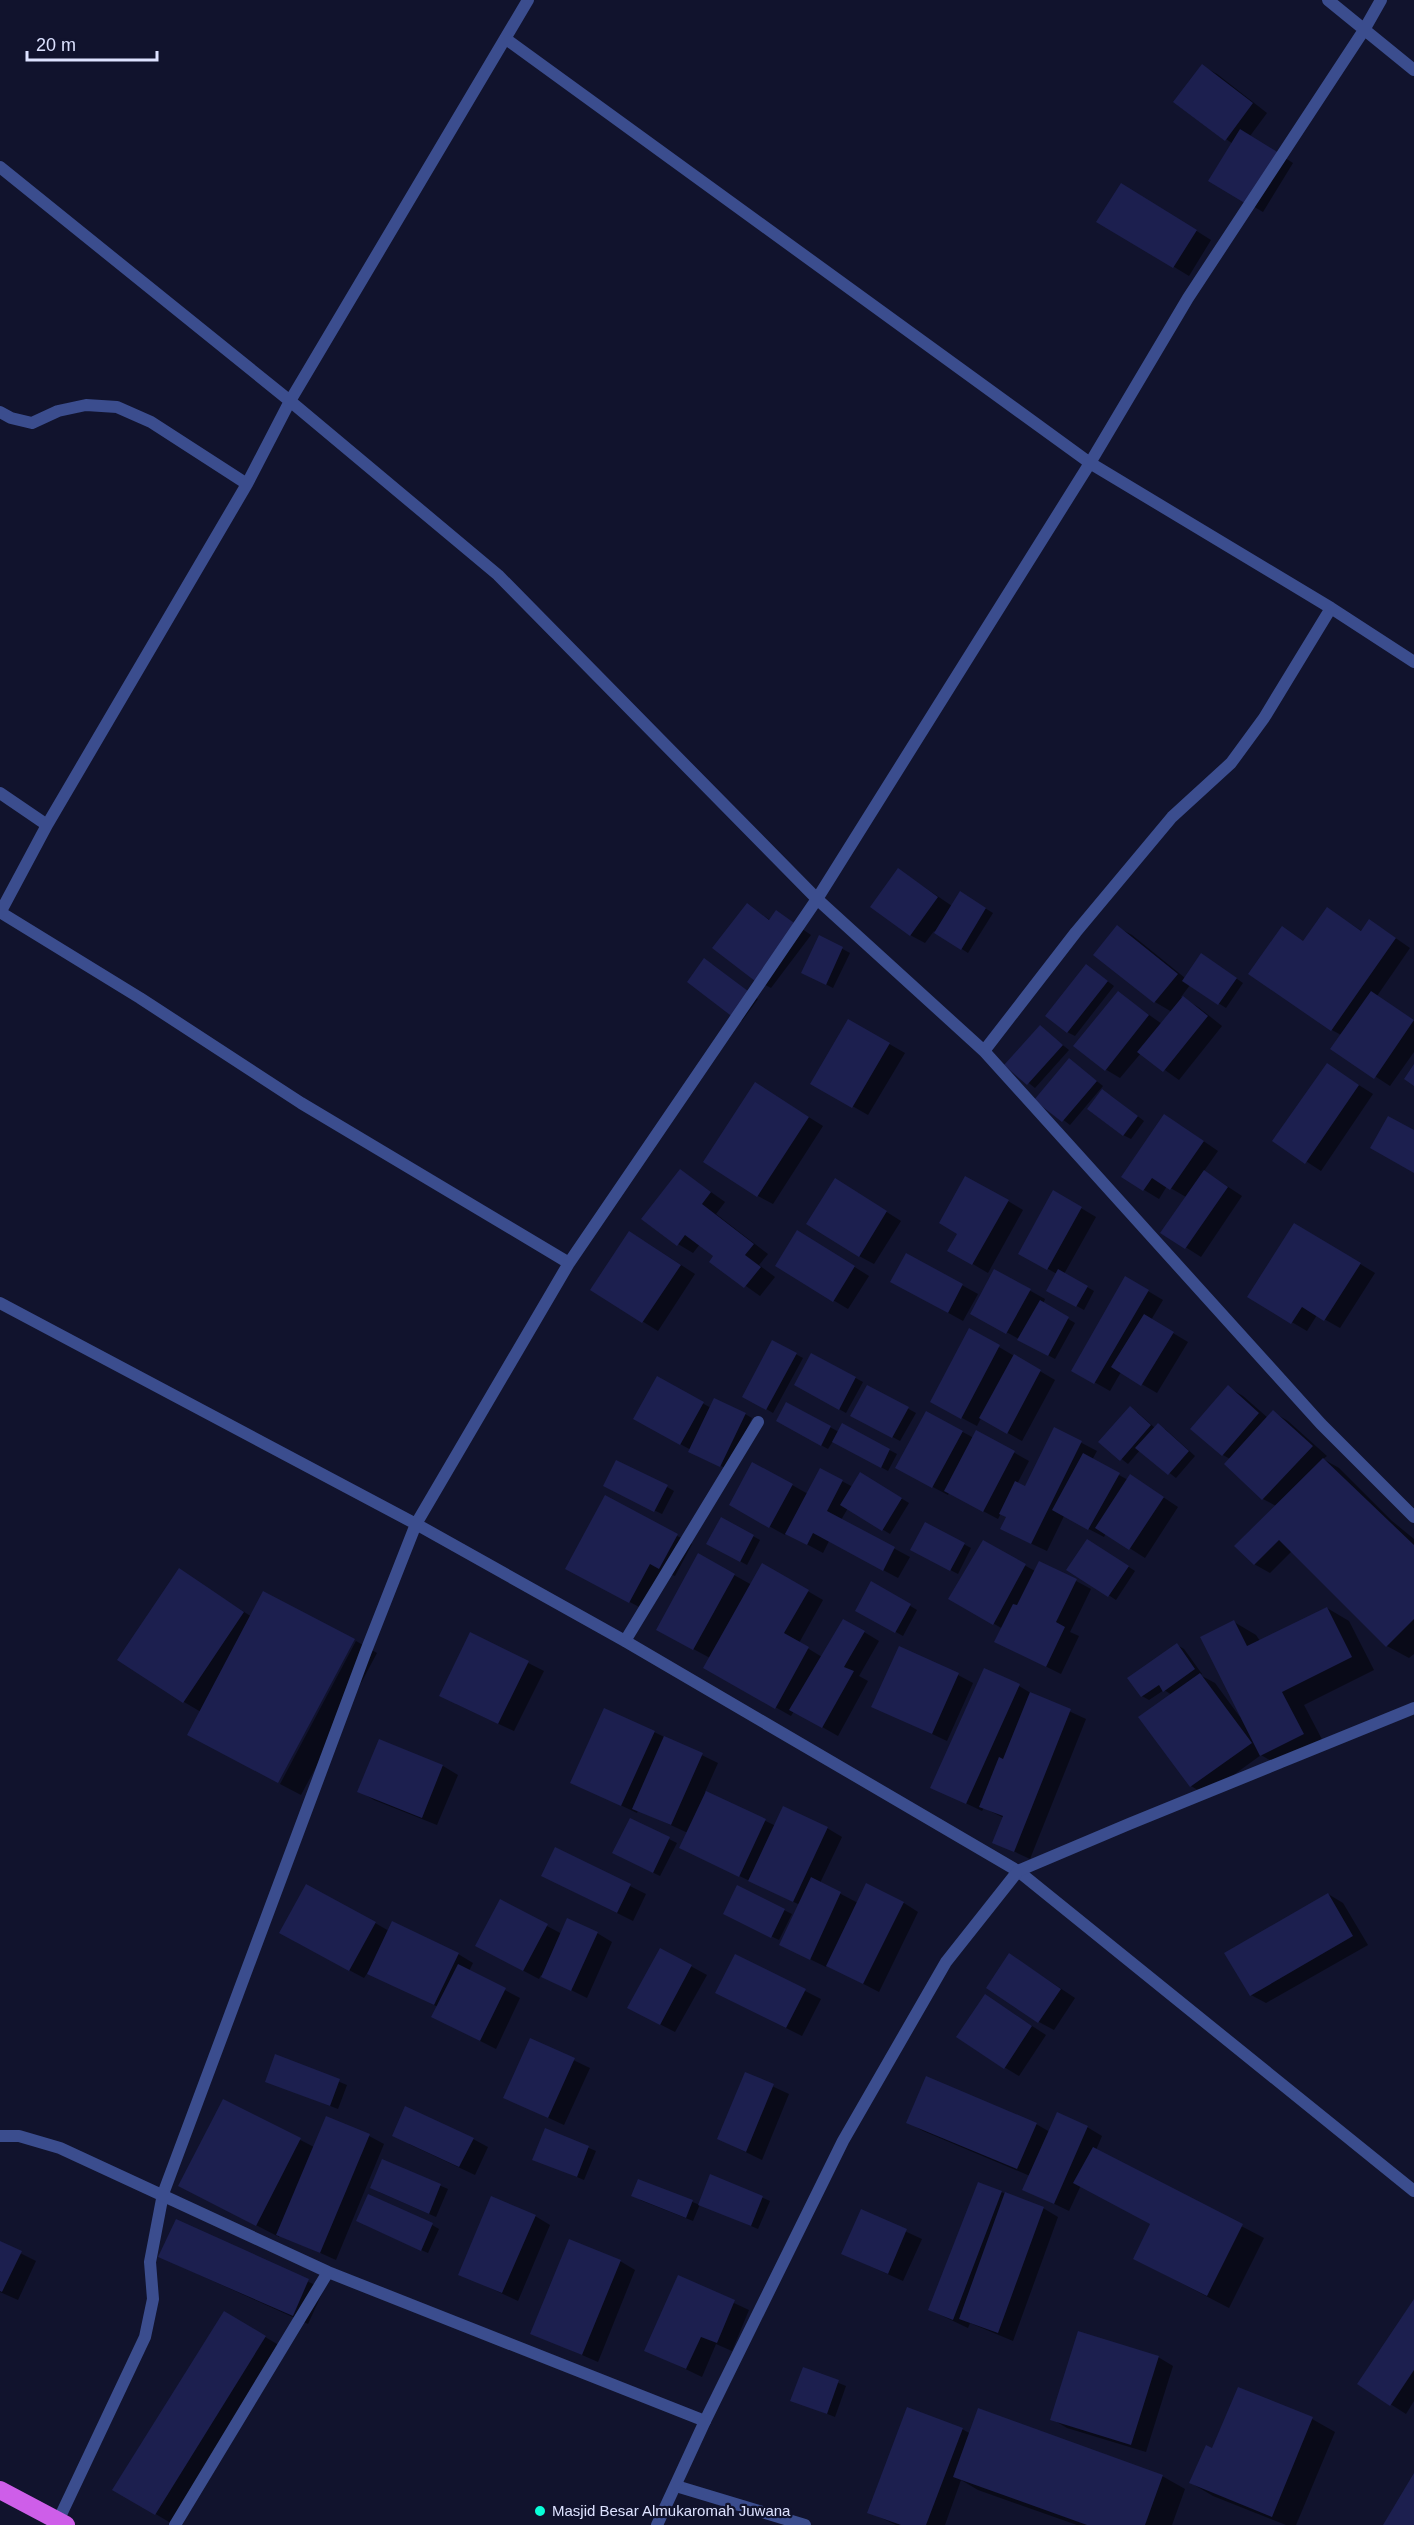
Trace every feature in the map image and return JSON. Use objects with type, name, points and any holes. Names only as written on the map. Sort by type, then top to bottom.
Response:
[{"type":"highway","points":[[2,2495],[62,2523]]},
{"type":"street","points":[[528,0],[290,401],[247,484],[47,825],[0,912],[140,998],[301,1103],[569,1263]]},
{"type":"street","points":[[1328,0],[1414,70]]},
{"type":"street","points":[[62,2523],[145,2337],[153,2299],[150,2262],[163,2194],[366,1651],[416,1524],[569,1263],[817,898],[1090,463],[1188,298],[1364,30],[1381,0]]},
{"type":"street","points":[[506,39],[1090,463],[1331,608],[1414,662]]},
{"type":"street","points":[[0,167],[290,401],[498,575],[817,898],[984,1052],[1321,1424],[1414,1516]]},
{"type":"street","points":[[0,412],[11,418],[32,423],[58,411],[86,405],[117,407],[151,422],[247,484]]},
{"type":"street","points":[[984,1052],[1076,932],[1172,817],[1231,763],[1263,718],[1331,608]]},
{"type":"street","points":[[0,793],[47,825]]},
{"type":"street","points":[[0,1303],[416,1524],[625,1641],[1018,1871],[1414,2191]]},
{"type":"street","points":[[625,1641],[758,1422]]},
{"type":"street","points":[[657,2525],[705,2421],[849,2131],[946,1962],[1018,1871],[1414,1708]]},
{"type":"street","points":[[0,2136],[19,2136],[60,2148],[328,2272],[705,2421]]},
{"type":"street","points":[[174,2525],[328,2272]]},
{"type":"street","points":[[676,2486],[805,2525]]},
{"type":"building","points":[[1202,64],[1253,103],[1225,141],[1173,102]]},
{"type":"building","points":[[1240,129],[1279,153],[1248,205],[1208,181]]},
{"type":"building","points":[[1121,183],[1197,230],[1173,268],[1096,222]]},
{"type":"building","points":[[898,868],[938,897],[910,936],[870,907]]},
{"type":"building","points":[[960,891],[986,908],[961,950],[934,933]]},
{"type":"building","points":[[747,903],[769,920],[776,910],[797,925],[755,981],[712,948]]},
{"type":"building","points":[[1327,907],[1361,931],[1369,919],[1396,938],[1331,1031],[1248,974],[1282,926],[1303,941]]},
{"type":"building","points":[[1117,925],[1178,974],[1154,1003],[1093,955]]},
{"type":"building","points":[[819,935],[843,947],[826,985],[801,973]]},
{"type":"building","points":[[1201,953],[1237,978],[1218,1005],[1182,981]]},
{"type":"building","points":[[704,958],[752,994],[734,1018],[687,982]]},
{"type":"building","points":[[1086,964],[1108,981],[1067,1033],[1045,1016]]},
{"type":"building","points":[[1118,991],[1149,1015],[1105,1071],[1073,1046]]},
{"type":"building","points":[[1371,991],[1414,1020],[1374,1079],[1330,1049]]},
{"type":"building","points":[[1183,996],[1208,1016],[1163,1072],[1137,1052]]},
{"type":"building","points":[[848,1019],[890,1043],[852,1108],[810,1084]]},
{"type":"building","points":[[1040,1025],[1063,1045],[1027,1085],[1004,1065]]},
{"type":"building","points":[[1069,1058],[1097,1081],[1062,1122],[1034,1100]]},
{"type":"building","points":[[1327,1063],[1359,1085],[1305,1164],[1272,1141]]},
{"type":"building","points":[[1414,1064],[1414,1086],[1404,1079]]},
{"type":"building","points":[[755,1082],[809,1117],[757,1197],[703,1162]]},
{"type":"building","points":[[1102,1089],[1138,1116],[1123,1136],[1087,1109]]},
{"type":"building","points":[[1164,1114],[1204,1141],[1170,1190],[1152,1178],[1143,1191],[1121,1177]]},
{"type":"building","points":[[1388,1116],[1414,1130],[1414,1173],[1370,1148]]},
{"type":"building","points":[[680,1169],[711,1192],[702,1204],[754,1244],[745,1255],[761,1267],[744,1288],[709,1262],[713,1256],[685,1235],[677,1246],[641,1219]]},
{"type":"building","points":[[1204,1170],[1228,1187],[1185,1249],[1160,1233]]},
{"type":"building","points":[[965,1176],[1009,1200],[972,1265],[947,1251],[957,1234],[939,1223]]},
{"type":"building","points":[[835,1178],[887,1211],[859,1257],[806,1224]]},
{"type":"building","points":[[1053,1190],[1082,1207],[1047,1270],[1018,1254]]},
{"type":"building","points":[[1294,1223],[1361,1263],[1324,1321],[1302,1307],[1291,1324],[1247,1297]]},
{"type":"building","points":[[797,1230],[855,1266],[833,1302],[775,1266]]},
{"type":"building","points":[[629,1231],[681,1265],[642,1323],[590,1290]]},
{"type":"building","points":[[906,1253],[963,1284],[948,1313],[890,1282]]},
{"type":"building","points":[[994,1269],[1031,1289],[1006,1334],[970,1314]]},
{"type":"building","points":[[1058,1269],[1088,1286],[1076,1307],[1046,1291]]},
{"type":"building","points":[[1125,1276],[1149,1290],[1094,1384],[1071,1371]]},
{"type":"building","points":[[1040,1300],[1069,1317],[1048,1356],[1017,1340]]},
{"type":"building","points":[[1144,1314],[1174,1332],[1141,1386],[1111,1367]]},
{"type":"building","points":[[969,1328],[1000,1345],[961,1419],[930,1402]]},
{"type":"building","points":[[772,1340],[797,1353],[766,1410],[742,1397]]},
{"type":"building","points":[[811,1353],[856,1377],[839,1410],[794,1385]]},
{"type":"building","points":[[1014,1354],[1041,1370],[1007,1434],[979,1418]]},
{"type":"building","points":[[657,1376],[704,1402],[680,1445],[633,1419]]},
{"type":"building","points":[[867,1385],[909,1407],[892,1438],[850,1416]]},
{"type":"building","points":[[1228,1385],[1259,1413],[1222,1456],[1190,1429]]},
{"type":"building","points":[[714,1398],[746,1413],[720,1467],[688,1452]]},
{"type":"building","points":[[786,1402],[831,1426],[821,1446],[776,1421]]},
{"type":"building","points":[[1130,1406],[1151,1425],[1120,1461],[1098,1442]]},
{"type":"building","points":[[1273,1410],[1313,1446],[1262,1500],[1224,1464]]},
{"type":"building","points":[[926,1411],[963,1431],[932,1488],[895,1468]]},
{"type":"building","points":[[842,1423],[890,1449],[881,1468],[832,1442]]},
{"type":"building","points":[[1158,1423],[1189,1451],[1168,1475],[1135,1448]]},
{"type":"building","points":[[1054,1427],[1082,1441],[1031,1544],[1000,1529],[1006,1517],[999,1514],[1015,1481],[1025,1486]]},
{"type":"building","points":[[976,1430],[1015,1451],[983,1512],[944,1491]]},
{"type":"building","points":[[1083,1453],[1120,1473],[1088,1530],[1052,1510]]},
{"type":"building","points":[[1323,1458],[1414,1545],[1414,1619],[1386,1647],[1279,1540],[1254,1565],[1234,1546]]},
{"type":"building","points":[[616,1460],[668,1485],[654,1512],[603,1486]]},
{"type":"building","points":[[752,1462],[793,1484],[769,1528],[729,1505]]},
{"type":"building","points":[[820,1468],[843,1480],[827,1511],[895,1547],[883,1571],[813,1533],[807,1545],[785,1534]]},
{"type":"building","points":[[860,1472],[902,1498],[882,1531],[840,1505]]},
{"type":"building","points":[[1130,1474],[1164,1497],[1129,1550],[1095,1528]]},
{"type":"building","points":[[605,1495],[678,1534],[659,1569],[650,1564],[629,1603],[565,1569]]},
{"type":"building","points":[[721,1517],[754,1535],[740,1562],[706,1544]]},
{"type":"building","points":[[925,1522],[965,1543],[950,1571],[910,1550]]},
{"type":"building","points":[[1087,1539],[1129,1566],[1108,1597],[1066,1570]]},
{"type":"building","points":[[983,1540],[1026,1564],[993,1625],[948,1599]]},
{"type":"building","points":[[698,1553],[735,1574],[693,1650],[656,1630]]},
{"type":"building","points":[[1039,1561],[1077,1579],[1056,1622],[1065,1627],[1046,1667],[994,1642],[1013,1604],[1017,1605]]},
{"type":"building","points":[[762,1563],[809,1590],[784,1633],[809,1647],[775,1709],[703,1668]]},
{"type":"building","points":[[179,1568],[244,1612],[183,1703],[117,1660]]},
{"type":"building","points":[[871,1581],[911,1604],[895,1633],[855,1611]]},
{"type":"building","points":[[263,1591],[355,1639],[278,1783],[187,1735]]},
{"type":"building","points":[[1327,1607],[1352,1657],[1282,1692],[1304,1734],[1260,1756],[1200,1637],[1234,1620],[1247,1646]]},
{"type":"building","points":[[843,1619],[865,1631],[844,1667],[854,1671],[822,1728],[789,1710]]},
{"type":"building","points":[[470,1632],[529,1661],[498,1724],[439,1696]]},
{"type":"building","points":[[1177,1643],[1195,1669],[1163,1692],[1159,1685],[1141,1697],[1127,1678]]},
{"type":"building","points":[[899,1646],[959,1673],[932,1734],[871,1707]]},
{"type":"building","points":[[984,1668],[1020,1684],[966,1804],[930,1788]]},
{"type":"building","points":[[1200,1673],[1252,1743],[1190,1787],[1138,1717]]},
{"type":"building","points":[[1030,1692],[1071,1709],[1014,1852],[992,1843],[1003,1816],[979,1807],[999,1757],[1003,1759]]},
{"type":"building","points":[[604,1708],[655,1731],[621,1806],[570,1783]]},
{"type":"building","points":[[664,1736],[703,1753],[671,1825],[632,1809]]},
{"type":"building","points":[[379,1739],[443,1765],[422,1818],[357,1792]]},
{"type":"building","points":[[706,1791],[766,1819],[739,1877],[679,1848]]},
{"type":"building","points":[[783,1806],[828,1827],[793,1902],[748,1881]]},
{"type":"building","points":[[630,1818],[670,1837],[653,1873],[612,1853]]},
{"type":"building","points":[[555,1847],[631,1884],[617,1913],[541,1876]]},
{"type":"building","points":[[811,1877],[841,1892],[810,1960],[779,1945]]},
{"type":"building","points":[[866,1883],[904,1902],[863,1984],[826,1966]]},
{"type":"building","points":[[306,1884],[376,1922],[349,1971],[279,1933]]},
{"type":"building","points":[[737,1885],[785,1909],[771,1938],[723,1914]]},
{"type":"building","points":[[1328,1893],[1353,1936],[1250,1996],[1224,1953]]},
{"type":"building","points":[[500,1899],[548,1924],[523,1971],[475,1946]]},
{"type":"building","points":[[567,1918],[598,1932],[571,1991],[541,1977]]},
{"type":"building","points":[[392,1921],[459,1953],[434,2005],[367,1974]]},
{"type":"building","points":[[660,1948],[692,1965],[660,2025],[627,2008]]},
{"type":"building","points":[[1009,1953],[1061,1989],[1038,2023],[986,1988]]},
{"type":"building","points":[[735,1954],[806,1989],[786,2028],[715,1993]]},
{"type":"building","points":[[458,1964],[506,1988],[480,2041],[431,2017]]},
{"type":"building","points":[[985,1994],[1032,2026],[1004,2069],[956,2037]]},
{"type":"building","points":[[530,2038],[575,2058],[548,2118],[503,2098]]},
{"type":"building","points":[[275,2054],[340,2079],[330,2106],[265,2082]]},
{"type":"building","points":[[745,2072],[774,2084],[746,2152],[717,2139]]},
{"type":"building","points":[[926,2076],[1037,2123],[1017,2169],[906,2123]]},
{"type":"building","points":[[223,2099],[301,2138],[256,2226],[178,2186]]},
{"type":"building","points":[[405,2106],[474,2138],[459,2167],[392,2136]]},
{"type":"building","points":[[1057,2112],[1088,2126],[1054,2204],[1022,2190]]},
{"type":"building","points":[[326,2116],[370,2134],[320,2253],[276,2235]]},
{"type":"building","points":[[545,2128],[589,2146],[577,2177],[532,2160]]},
{"type":"building","points":[[1093,2147],[1243,2224],[1207,2296],[1133,2259],[1150,2224],[1073,2183]]},
{"type":"building","points":[[382,2159],[441,2184],[429,2214],[370,2188]]},
{"type":"building","points":[[710,2174],[763,2196],[751,2226],[698,2205]]},
{"type":"building","points":[[638,2179],[693,2200],[686,2218],[631,2196]]},
{"type":"building","points":[[978,2182],[1002,2191],[953,2320],[928,2310]]},
{"type":"building","points":[[1005,2192],[1044,2207],[998,2333],[959,2319]]},
{"type":"building","points":[[368,2194],[433,2223],[421,2251],[356,2221]]},
{"type":"building","points":[[491,2196],[536,2215],[502,2293],[458,2275]]},
{"type":"building","points":[[861,2209],[907,2229],[888,2274],[841,2254]]},
{"type":"building","points":[[176,2219],[309,2279],[293,2316],[158,2257]]},
{"type":"building","points":[[569,2239],[621,2260],[582,2355],[530,2334]]},
{"type":"building","points":[[0,2241],[22,2251],[2,2292],[0,2291]]},
{"type":"building","points":[[678,2275],[735,2300],[717,2343],[701,2337],[686,2369],[644,2351]]},
{"type":"building","points":[[1414,2299],[1414,2370],[1390,2406],[1357,2384]]},
{"type":"building","points":[[224,2311],[266,2336],[155,2515],[112,2490]]},
{"type":"building","points":[[1078,2331],[1159,2356],[1131,2445],[1050,2420]]},
{"type":"building","points":[[803,2367],[839,2380],[827,2414],[790,2401]]},
{"type":"building","points":[[1238,2387],[1313,2417],[1272,2517],[1189,2483],[1206,2445],[1212,2448]]},
{"type":"building","points":[[907,2407],[963,2428],[926,2525],[901,2525],[867,2513]]},
{"type":"building","points":[[978,2408],[1163,2475],[1145,2525],[1087,2525],[953,2477]]},
{"type":"building","points":[[1414,2473],[1414,2525],[1383,2525]]},
{"type":"place","name":"Masjid Besar Almukaromah Juwana","points":[[540,2511]]}]
